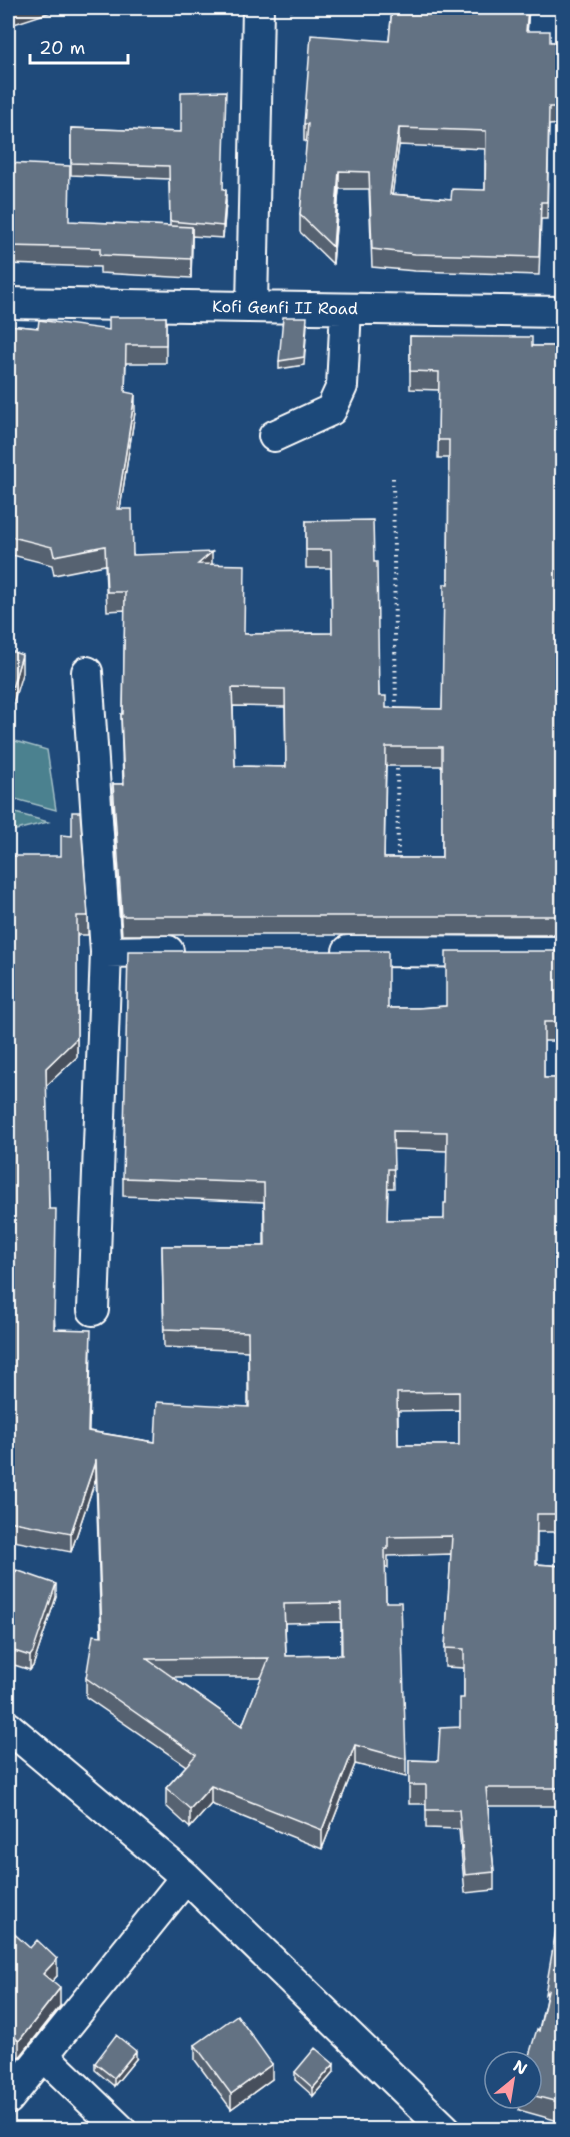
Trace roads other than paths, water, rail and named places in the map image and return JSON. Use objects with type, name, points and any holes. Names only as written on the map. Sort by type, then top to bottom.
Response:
[{"type":"street","points":[[252,307],[258,8]]},
{"type":"street","name":"Kofi Genfi II Road","points":[[8,303],[562,312]]},
{"type":"street","points":[[274,436],[331,410],[342,387],[346,309]]},
{"type":"street","points":[[87,672],[106,951],[93,1310]]},
{"type":"street","points":[[106,951],[198,951]]},
{"type":"street","points":[[316,951],[562,952]]},
{"type":"street","points":[[8,1727],[186,1877],[446,2130]]},
{"type":"street","points":[[8,2099],[186,1877]]},
{"type":"street","points":[[43,2055],[121,2130]]}]
